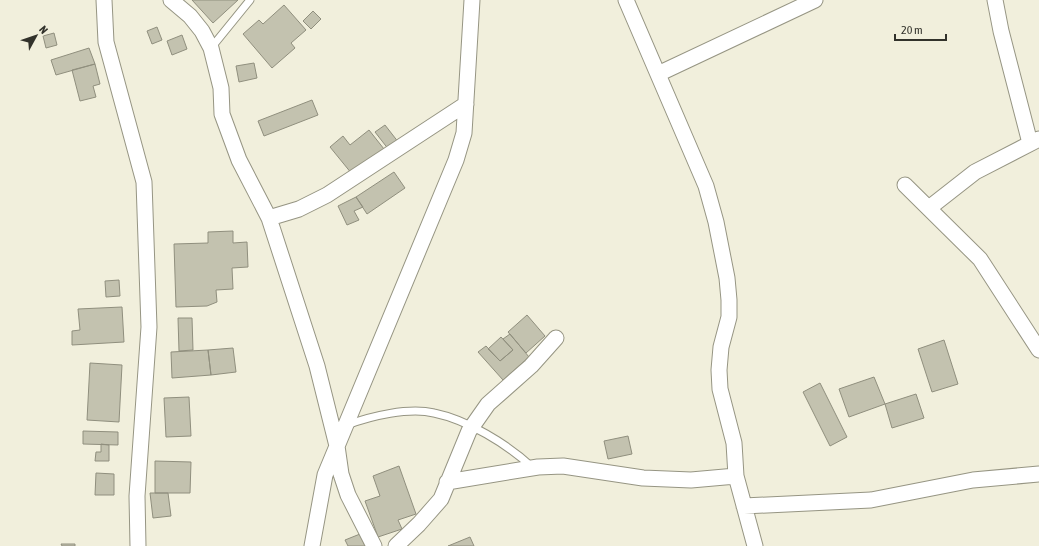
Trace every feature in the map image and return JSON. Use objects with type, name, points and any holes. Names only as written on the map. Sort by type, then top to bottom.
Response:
[{"type":"street","points":[[104,0],[106,42],[144,182],[149,327],[136,496],[138,546]]},
{"type":"street","points":[[171,0],[190,16],[202,31],[211,48],[221,88],[222,114],[239,160],[269,218],[317,366],[341,474],[348,495],[374,546]]},
{"type":"street","points":[[312,546],[325,475],[456,160],[464,132],[472,0]]},
{"type":"street","points":[[626,0],[706,186],[724,264],[729,300],[729,317],[721,347],[719,370],[720,389],[734,443],[736,476],[755,546]]},
{"type":"street","points":[[658,74],[815,0]]},
{"type":"street","points":[[929,208],[975,172],[1035,141],[1001,31],[995,0]]},
{"type":"street","points":[[269,218],[299,210],[327,195],[466,104]]},
{"type":"street","points":[[905,185],[980,260],[1039,350]]},
{"type":"street","points":[[396,546],[419,524],[441,499],[447,482],[472,428],[488,404],[531,366],[556,338]]},
{"type":"street","points":[[447,482],[533,467],[564,466],[643,478],[691,480],[736,476]]},
{"type":"street","points":[[744,506],[871,500],[973,480],[1039,474]]},
{"type":"lane","points":[[211,48],[250,0]]},
{"type":"lane","points":[[345,425],[370,417],[414,411],[433,413],[453,419],[513,450],[533,467]]},
{"type":"building","points":[[192,0],[238,0],[213,23]]},
{"type":"building","points":[[284,5],[306,30],[291,43],[295,48],[272,68],[243,34],[259,20],[263,24]]},
{"type":"building","points":[[313,11],[321,19],[311,29],[303,21]]},
{"type":"building","points":[[157,27],[162,40],[152,44],[147,31]]},
{"type":"building","points":[[54,33],[57,45],[46,48],[43,36]]},
{"type":"building","points":[[182,35],[187,49],[172,55],[167,41]]},
{"type":"building","points":[[89,48],[95,64],[56,75],[51,60]]},
{"type":"building","points":[[254,63],[257,78],[239,82],[236,66]]},
{"type":"building","points":[[95,64],[100,84],[93,86],[96,97],[80,101],[72,70]]},
{"type":"building","points":[[312,100],[318,115],[264,136],[258,121]]},
{"type":"building","points":[[385,125],[399,143],[389,150],[375,132]]},
{"type":"building","points":[[369,130],[384,149],[352,174],[330,147],[343,136],[350,145]]},
{"type":"building","points":[[394,172],[405,188],[367,214],[356,197]]},
{"type":"building","points":[[356,197],[363,207],[354,211],[359,220],[347,225],[338,206]]},
{"type":"building","points":[[233,231],[233,243],[247,242],[248,267],[232,268],[233,289],[216,290],[217,302],[207,306],[176,307],[174,244],[208,243],[208,232]]},
{"type":"building","points":[[119,280],[120,296],[106,297],[105,281]]},
{"type":"building","points":[[122,307],[124,342],[72,345],[72,331],[80,330],[78,309]]},
{"type":"building","points":[[527,315],[545,336],[526,353],[508,332]]},
{"type":"building","points":[[178,318],[192,318],[193,350],[179,351]]},
{"type":"building","points":[[510,334],[529,357],[503,380],[478,352],[486,346],[500,361],[513,350],[503,339]]},
{"type":"building","points":[[501,337],[513,350],[500,361],[488,349]]},
{"type":"building","points":[[944,340],[958,384],[932,392],[918,349]]},
{"type":"building","points":[[233,348],[236,372],[211,375],[208,350]]},
{"type":"building","points":[[208,350],[211,375],[172,378],[171,352]]},
{"type":"building","points":[[90,363],[122,365],[119,422],[87,420]]},
{"type":"building","points":[[874,377],[885,404],[849,417],[839,389]]},
{"type":"building","points":[[820,383],[847,437],[830,446],[803,392]]},
{"type":"building","points":[[916,394],[924,418],[892,428],[885,404]]},
{"type":"building","points":[[189,397],[191,436],[166,437],[164,398]]},
{"type":"building","points":[[83,431],[118,432],[118,445],[83,444]]},
{"type":"building","points":[[628,436],[632,454],[608,459],[604,441]]},
{"type":"building","points":[[101,444],[109,445],[109,461],[95,461],[96,452],[101,452]]},
{"type":"building","points":[[155,461],[191,462],[190,493],[155,493]]},
{"type":"building","points":[[399,466],[416,514],[398,520],[402,529],[378,537],[365,501],[380,496],[373,476]]},
{"type":"building","points":[[96,473],[114,474],[114,495],[95,495]]},
{"type":"building","points":[[150,493],[168,493],[171,516],[153,518]]},
{"type":"building","points":[[360,534],[365,546],[348,546],[345,540]]},
{"type":"building","points":[[470,537],[474,546],[448,546]]},
{"type":"building","points":[[61,544],[75,544],[75,546],[62,546]]}]
